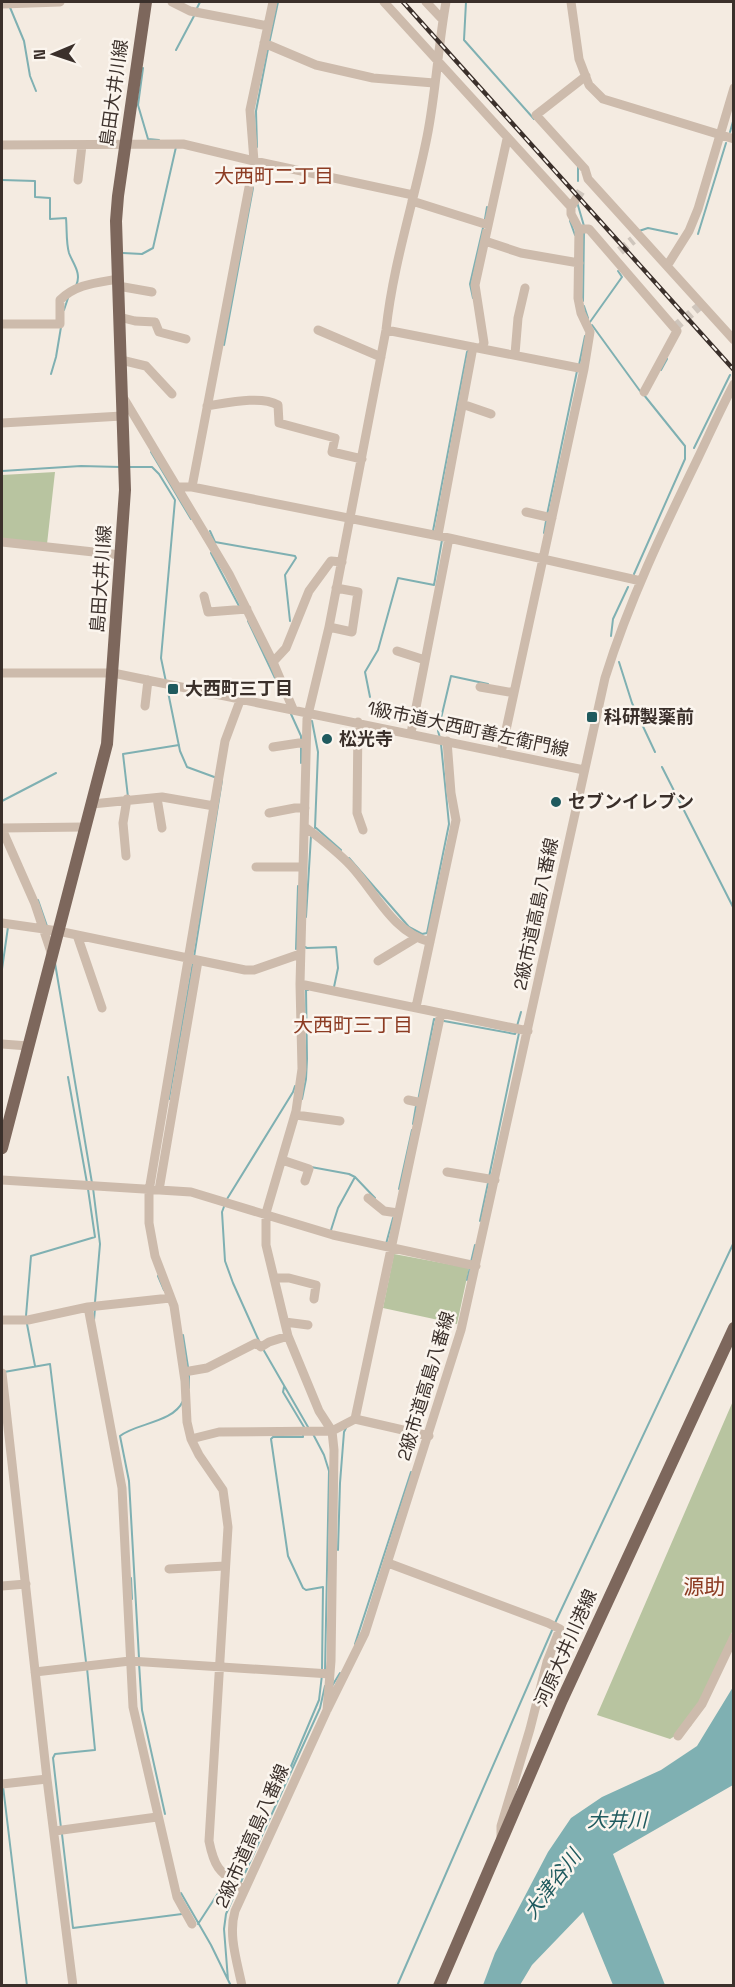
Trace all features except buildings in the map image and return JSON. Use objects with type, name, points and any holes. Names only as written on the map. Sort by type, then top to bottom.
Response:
[{"type":"main road","name":"島田大井川線","points":[[2,1148],[107,744],[125,490],[117,213],[145,2]]},
{"type":"main road","name":"河原大井川港線","points":[[439,1986],[606,1602],[734,1328]]},
{"type":"street","points":[[2,4],[60,2]]},
{"type":"street","points":[[172,2],[190,10],[268,26]]},
{"type":"street","points":[[192,487],[254,161],[250,110],[273,2]]},
{"type":"street","points":[[384,2],[507,139],[573,203],[571,214],[579,229],[578,298],[581,313],[590,332],[501,753]]},
{"type":"street","points":[[426,2],[442,19]]},
{"type":"street","points":[[327,1710],[330,1674],[334,1450],[332,1431],[320,1411],[288,1336],[266,1245],[266,1213],[296,1115],[302,1069],[300,954],[307,719],[342,562],[386,330],[390,294],[432,109],[446,2]]},
{"type":"street","points":[[572,2],[579,59],[589,85],[603,99],[734,139]]},
{"type":"street","points":[[264,43],[316,65],[373,78],[434,83]]},
{"type":"street","points":[[586,76],[536,115],[585,169],[588,179],[635,237],[667,266],[734,340]]},
{"type":"street","points":[[667,266],[689,231],[695,216],[734,88]]},
{"type":"street","points":[[438,536],[462,404],[477,348],[484,343],[475,285],[507,139]]},
{"type":"street","points":[[2,145],[183,144],[413,198],[488,225]]},
{"type":"street","points":[[78,180],[82,145]]},
{"type":"street","points":[[583,188],[588,179]]},
{"type":"street","points":[[579,229],[589,229],[616,254],[676,331],[644,392]]},
{"type":"street","points":[[485,241],[521,253],[579,263]]},
{"type":"street","points":[[2,324],[60,324],[60,300],[79,287],[118,283],[152,292]]},
{"type":"street","points":[[515,354],[518,318],[525,288]]},
{"type":"street","points":[[119,317],[155,322],[159,332],[186,339]]},
{"type":"street","points":[[318,330],[381,357]]},
{"type":"street","points":[[386,330],[584,369]]},
{"type":"street","points":[[121,360],[146,366],[172,394]]},
{"type":"street","name":"1級市道大西町善左衛門線","points":[[2,673],[113,673],[585,770],[605,678],[625,620],[724,401],[734,384]]},
{"type":"street","points":[[122,395],[229,574],[273,662],[293,710]]},
{"type":"street","points":[[207,406],[260,400],[272,401],[278,405],[279,423],[335,438],[332,452],[362,459]]},
{"type":"street","points":[[724,401],[734,409]]},
{"type":"street","points":[[462,404],[491,414]]},
{"type":"street","points":[[2,423],[122,416]]},
{"type":"street","points":[[177,487],[192,487],[449,538],[641,582]]},
{"type":"street","points":[[526,512],[552,518]]},
{"type":"street","points":[[411,733],[449,538]]},
{"type":"street","points":[[2,542],[121,555]]},
{"type":"street","points":[[273,662],[286,648],[309,591],[332,561],[342,562]]},
{"type":"street","points":[[329,627],[352,632],[358,592],[336,588]]},
{"type":"street","points":[[204,596],[208,612],[247,609]]},
{"type":"street","points":[[397,651],[425,660]]},
{"type":"street","points":[[146,706],[148,680]]},
{"type":"street","points":[[480,687],[514,693]]},
{"type":"street","points":[[241,698],[225,741],[193,960],[149,1223],[153,1245],[174,1306],[184,1372],[187,1422],[191,1439],[223,1490],[228,1527],[209,1840],[213,1861],[220,1871],[244,1890]]},
{"type":"street","points":[[358,722],[357,813],[363,830]]},
{"type":"street","points":[[416,1007],[456,820],[451,793],[447,741]]},
{"type":"street","points":[[273,747],[306,744]]},
{"type":"street","name":"2級市道高島八番線","points":[[242,1986],[232,1922],[244,1890],[365,1633],[461,1330],[585,770]]},
{"type":"street","points":[[92,804],[162,797],[214,806]]},
{"type":"street","points":[[157,798],[162,828]]},
{"type":"street","points":[[126,856],[123,823],[127,799]]},
{"type":"street","points":[[268,813],[295,807],[305,808]]},
{"type":"street","points":[[305,826],[352,867],[398,925],[416,938],[430,942]]},
{"type":"street","points":[[52,955],[35,904],[2,829],[85,827]]},
{"type":"street","points":[[256,867],[303,867]]},
{"type":"street","points":[[2,923],[58,931],[193,960],[254,970],[300,954]]},
{"type":"street","points":[[77,935],[102,1008]]},
{"type":"street","points":[[378,961],[416,938]]},
{"type":"street","points":[[300,984],[528,1031]]},
{"type":"street","points":[[355,1419],[441,1013]]},
{"type":"street","points":[[2,1044],[28,1046]]},
{"type":"street","points":[[408,1100],[422,1103]]},
{"type":"street","points":[[296,1115],[340,1121]]},
{"type":"street","points":[[282,1160],[309,1169],[305,1181]]},
{"type":"street","points":[[447,1172],[495,1180]]},
{"type":"street","points":[[2,1180],[190,1192],[333,1235],[476,1266]]},
{"type":"street","points":[[368,1198],[384,1210],[398,1213]]},
{"type":"street","points":[[274,1278],[289,1278],[316,1285],[314,1299]]},
{"type":"street","points":[[2,1320],[28,1320],[88,1307],[170,1298]]},
{"type":"street","points":[[88,1307],[122,1488],[133,1707],[177,1897],[192,1924]]},
{"type":"street","points":[[285,1322],[308,1325]]},
{"type":"street","points":[[184,1372],[207,1368],[256,1343],[261,1347],[288,1336]]},
{"type":"street","points":[[2,1373],[47,1779],[74,1986]]},
{"type":"street","points":[[191,1439],[219,1432],[332,1431],[355,1419],[429,1436]]},
{"type":"street","points":[[388,1563],[560,1629],[547,1662],[501,1826],[501,1840]]},
{"type":"street","points":[[169,1569],[225,1566]]},
{"type":"street","points":[[2,1586],[27,1584]]},
{"type":"street","points":[[678,1736],[702,1704],[734,1637]]},
{"type":"street","points":[[35,1672],[130,1661],[330,1674]]},
{"type":"street","points":[[2,1784],[47,1779]]},
{"type":"street","points":[[55,1831],[157,1817]]},
{"type":"green space","points":[[55,472],[47,544],[2,539],[2,475]]},
{"type":"green space","points":[[394,1254],[469,1268],[457,1324],[383,1308]]},
{"type":"green space","points":[[733,1401],[733,1630],[691,1726],[670,1739],[597,1715]]},
{"type":"water","name":"大井川","points":[[733,1687],[733,1785],[613,1854],[665,1985],[613,1985],[583,1912],[532,1965],[520,1985],[483,1985],[495,1953],[548,1852],[571,1818],[602,1797],[661,1770],[697,1746]]},
{"type":"waterway","points":[[196,10],[200,2]]},
{"type":"waterway","points":[[269,44],[278,2]]},
{"type":"waterway","points":[[466,2],[464,40],[534,119]]},
{"type":"waterway","points":[[9,5],[24,41],[30,76],[36,91]]},
{"type":"waterway","points":[[176,50],[194,16]]},
{"type":"waterway","points":[[257,147],[256,111],[268,49]]},
{"type":"waterway","points":[[143,68],[138,105],[148,139],[159,140]]},
{"type":"waterway","points":[[730,132],[734,118]]},
{"type":"waterway","points":[[698,234],[726,143]]},
{"type":"waterway","points":[[123,253],[142,254],[153,248],[176,147]]},
{"type":"waterway","points":[[578,167],[578,181]]},
{"type":"waterway","points":[[2,180],[35,181],[35,197],[50,198],[50,219],[66,218],[68,249],[78,277],[76,286]]},
{"type":"waterway","points":[[224,345],[253,188]]},
{"type":"waterway","points":[[577,202],[584,226]]},
{"type":"waterway","points":[[485,219],[487,207]]},
{"type":"waterway","points":[[570,221],[575,235]]},
{"type":"waterway","points":[[473,298],[470,284],[483,228]]},
{"type":"waterway","points":[[639,231],[648,228],[677,234]]},
{"type":"waterway","points":[[583,301],[584,231]]},
{"type":"waterway","points":[[590,322],[622,277],[618,271]]},
{"type":"waterway","points":[[64,310],[68,298]]},
{"type":"waterway","points":[[584,306],[588,318]]},
{"type":"waterway","points":[[592,325],[640,391]]},
{"type":"waterway","points":[[51,374],[61,327]]},
{"type":"waterway","points":[[579,365],[585,336]]},
{"type":"waterway","points":[[433,531],[467,352],[470,349]]},
{"type":"waterway","points":[[661,370],[667,359]]},
{"type":"waterway","points":[[547,515],[577,371]]},
{"type":"waterway","points":[[694,448],[730,375]]},
{"type":"waterway","points":[[634,574],[685,459],[685,446],[644,395]]},
{"type":"waterway","points":[[151,452],[191,519]]},
{"type":"waterway","points":[[2,471],[81,466],[120,467]]},
{"type":"waterway","points":[[129,467],[152,467],[175,500],[161,658],[166,682]]},
{"type":"waterway","points":[[544,533],[546,521]]},
{"type":"waterway","points":[[210,531],[215,542],[295,556],[296,558],[285,575],[290,621]]},
{"type":"waterway","points":[[370,697],[365,672],[378,650],[398,578],[434,585],[442,540]]},
{"type":"waterway","points":[[211,553],[239,606]]},
{"type":"waterway","points":[[611,636],[613,619],[628,587]]},
{"type":"waterway","points":[[248,621],[275,678]]},
{"type":"waterway","points":[[619,662],[632,703],[655,752]]},
{"type":"waterway","points":[[440,738],[438,731],[451,676],[488,684]]},
{"type":"waterway","points":[[167,687],[180,751],[187,767],[217,778]]},
{"type":"waterway","points":[[291,714],[301,736],[301,742]]},
{"type":"waterway","points":[[308,721],[312,721],[318,752],[315,828]]},
{"type":"waterway","points":[[349,858],[409,927],[422,934],[427,933],[449,824],[441,744]]},
{"type":"waterway","points":[[128,797],[123,754],[179,745]]},
{"type":"waterway","points":[[301,748],[301,763]]},
{"type":"waterway","points":[[662,767],[734,909]]},
{"type":"waterway","points":[[2,801],[56,773]]},
{"type":"waterway","points":[[194,957],[222,780]]},
{"type":"waterway","points":[[315,827],[341,850]]},
{"type":"waterway","points":[[306,917],[311,836]]},
{"type":"waterway","points":[[296,949],[298,886]]},
{"type":"waterway","points":[[38,900],[47,926]]},
{"type":"waterway","points":[[2,969],[8,927]]},
{"type":"waterway","points":[[305,947],[336,947],[338,968],[334,987]]},
{"type":"waterway","points":[[169,1099],[193,962]]},
{"type":"waterway","points":[[55,963],[92,1183]]},
{"type":"waterway","points":[[302,1099],[306,1079],[306,989],[308,990]]},
{"type":"waterway","points":[[517,1026],[521,1012]]},
{"type":"waterway","points":[[418,1101],[434,1019],[438,1020]]},
{"type":"waterway","points":[[444,1021],[515,1034],[516,1032]]},
{"type":"waterway","points":[[489,1177],[519,1033]]},
{"type":"waterway","points":[[68,1077],[87,1183]]},
{"type":"waterway","points":[[227,1199],[295,1086]]},
{"type":"waterway","points":[[413,1124],[416,1106]]},
{"type":"waterway","points":[[399,1189],[412,1130]]},
{"type":"waterway","points":[[311,1167],[355,1177]]},
{"type":"waterway","points":[[331,1230],[338,1208],[355,1177],[375,1198]]},
{"type":"waterway","points":[[480,1221],[488,1183]]},
{"type":"waterway","points":[[93,1188],[100,1244],[95,1302]]},
{"type":"waterway","points":[[26,1316],[31,1256],[95,1237],[88,1189]]},
{"type":"waterway","points":[[225,1204],[222,1212],[225,1261],[259,1341]]},
{"type":"waterway","points":[[386,1244],[393,1218]]},
{"type":"waterway","points":[[555,1623],[734,1242]]},
{"type":"waterway","points":[[471,1262],[475,1245]]},
{"type":"waterway","points":[[467,1280],[470,1268]]},
{"type":"waterway","points":[[158,1276],[164,1290]]},
{"type":"waterway","points":[[94,1320],[95,1308]]},
{"type":"waterway","points":[[27,1324],[35,1366]]},
{"type":"waterway","points":[[183,1335],[188,1367]]},
{"type":"waterway","points":[[263,1349],[308,1427]]},
{"type":"waterway","points":[[4,1372],[50,1364],[86,1662]]},
{"type":"waterway","points":[[189,1373],[189,1388]]},
{"type":"waterway","points":[[284,1387],[283,1392],[304,1427]]},
{"type":"waterway","points":[[139,1658],[129,1481],[120,1436],[171,1414],[183,1401]]},
{"type":"waterway","points":[[338,1550],[340,1483],[346,1428]]},
{"type":"waterway","points":[[313,1434],[329,1471],[325,1671]]},
{"type":"waterway","points":[[303,1435],[303,1437],[273,1437],[271,1439],[288,1556],[303,1588],[306,1590],[323,1587],[322,1670]]},
{"type":"waterway","points":[[355,1644],[411,1472]]},
{"type":"waterway","points":[[131,1578],[132,1599]]},
{"type":"waterway","points":[[397,1986],[553,1628]]},
{"type":"waterway","points":[[139,1663],[142,1710],[165,1814]]},
{"type":"waterway","points":[[61,1828],[53,1758],[55,1754],[95,1750],[87,1668]]},
{"type":"waterway","points":[[332,1686],[340,1673]]},
{"type":"waterway","points":[[289,1771],[319,1700],[322,1675]]},
{"type":"waterway","points":[[240,1884],[320,1708],[325,1686]]},
{"type":"waterway","points":[[2,1773],[2,1780]]},
{"type":"waterway","points":[[3,1786],[27,1986]]},
{"type":"waterway","points":[[62,1834],[73,1928],[182,1914]]},
{"type":"waterway","points":[[198,1924],[226,1881]]},
{"type":"waterway","points":[[228,1980],[224,1929],[226,1914],[237,1889]]},
{"type":"waterway","points":[[181,1893],[231,1986]]},
{"type":"tunnel","points":[[576,199],[583,188]]},
{"type":"tunnel","points":[[620,251],[633,240]]},
{"type":"tunnel","points":[[674,328],[702,304]]},
{"type":"railway","points":[[403,2],[734,370]]},
{"type":"place","name":"大西町三丁目","points":[[173,689]]},
{"type":"place","name":"科研製薬前","points":[[592,717]]},
{"type":"place","name":"松光寺","points":[[327,739]]},
{"type":"place","name":"セブンイレブン","points":[[556,802]]},
{"type":"district","name":"大西町二丁目","points":[[274,176]]},
{"type":"district","name":"大西町三丁目","points":[[353,1025]]},
{"type":"district","name":"源助","points":[[704,1587]]},
{"type":"water label","name":"大津谷川","points":[[552,1884]]}]
